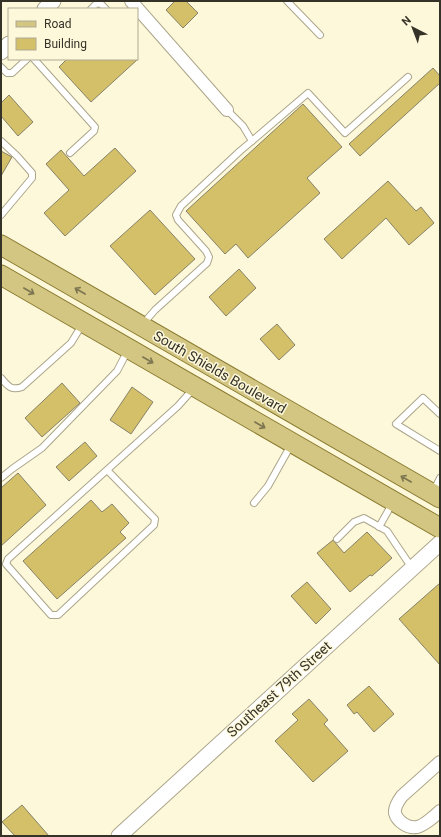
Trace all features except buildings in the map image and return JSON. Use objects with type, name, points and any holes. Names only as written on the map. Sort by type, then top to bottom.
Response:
[{"type":"main road","name":"South Shields Boulevard","points":[[1,245],[141,326],[437,490]]},
{"type":"main road","name":"South Shields Boulevard","points":[[1,275],[440,528]]},
{"type":"main road","points":[[102,333],[114,310]]},
{"type":"street","points":[[138,10],[227,110]]},
{"type":"street","name":"Southeast 79th Street","points":[[119,836],[440,543]]},
{"type":"street","points":[[440,762],[402,796],[395,808],[395,813],[401,821],[408,826],[417,827],[432,819],[440,811]]},
{"type":"lane","points":[[287,1],[320,35]]},
{"type":"lane","points":[[92,8],[97,4],[101,4],[105,8]]},
{"type":"lane","points":[[1,67],[7,73],[12,73],[26,60]]},
{"type":"lane","points":[[35,60],[95,127],[94,131],[70,153]]},
{"type":"lane","points":[[141,326],[155,310],[207,263],[209,257],[206,251],[178,220],[176,214],[181,206],[240,151],[308,94],[345,133],[408,77]]},
{"type":"lane","points":[[227,110],[243,126],[252,141]]},
{"type":"lane","points":[[1,141],[17,156],[32,174],[32,178],[1,215]]},
{"type":"lane","points":[[1,378],[11,388],[17,389],[22,387],[71,343],[83,322]]},
{"type":"lane","points":[[1,478],[42,448],[117,371],[129,348]]},
{"type":"lane","points":[[107,470],[156,518],[154,525],[64,610],[58,615],[51,614],[3,566],[8,559],[178,406],[196,387]]},
{"type":"lane","points":[[440,414],[423,398],[396,424],[440,451]]},
{"type":"lane","points":[[254,503],[268,486],[292,443]]},
{"type":"lane","points":[[379,527],[393,502]]},
{"type":"lane","points":[[337,539],[354,522],[364,518],[387,532],[412,568]]}]
